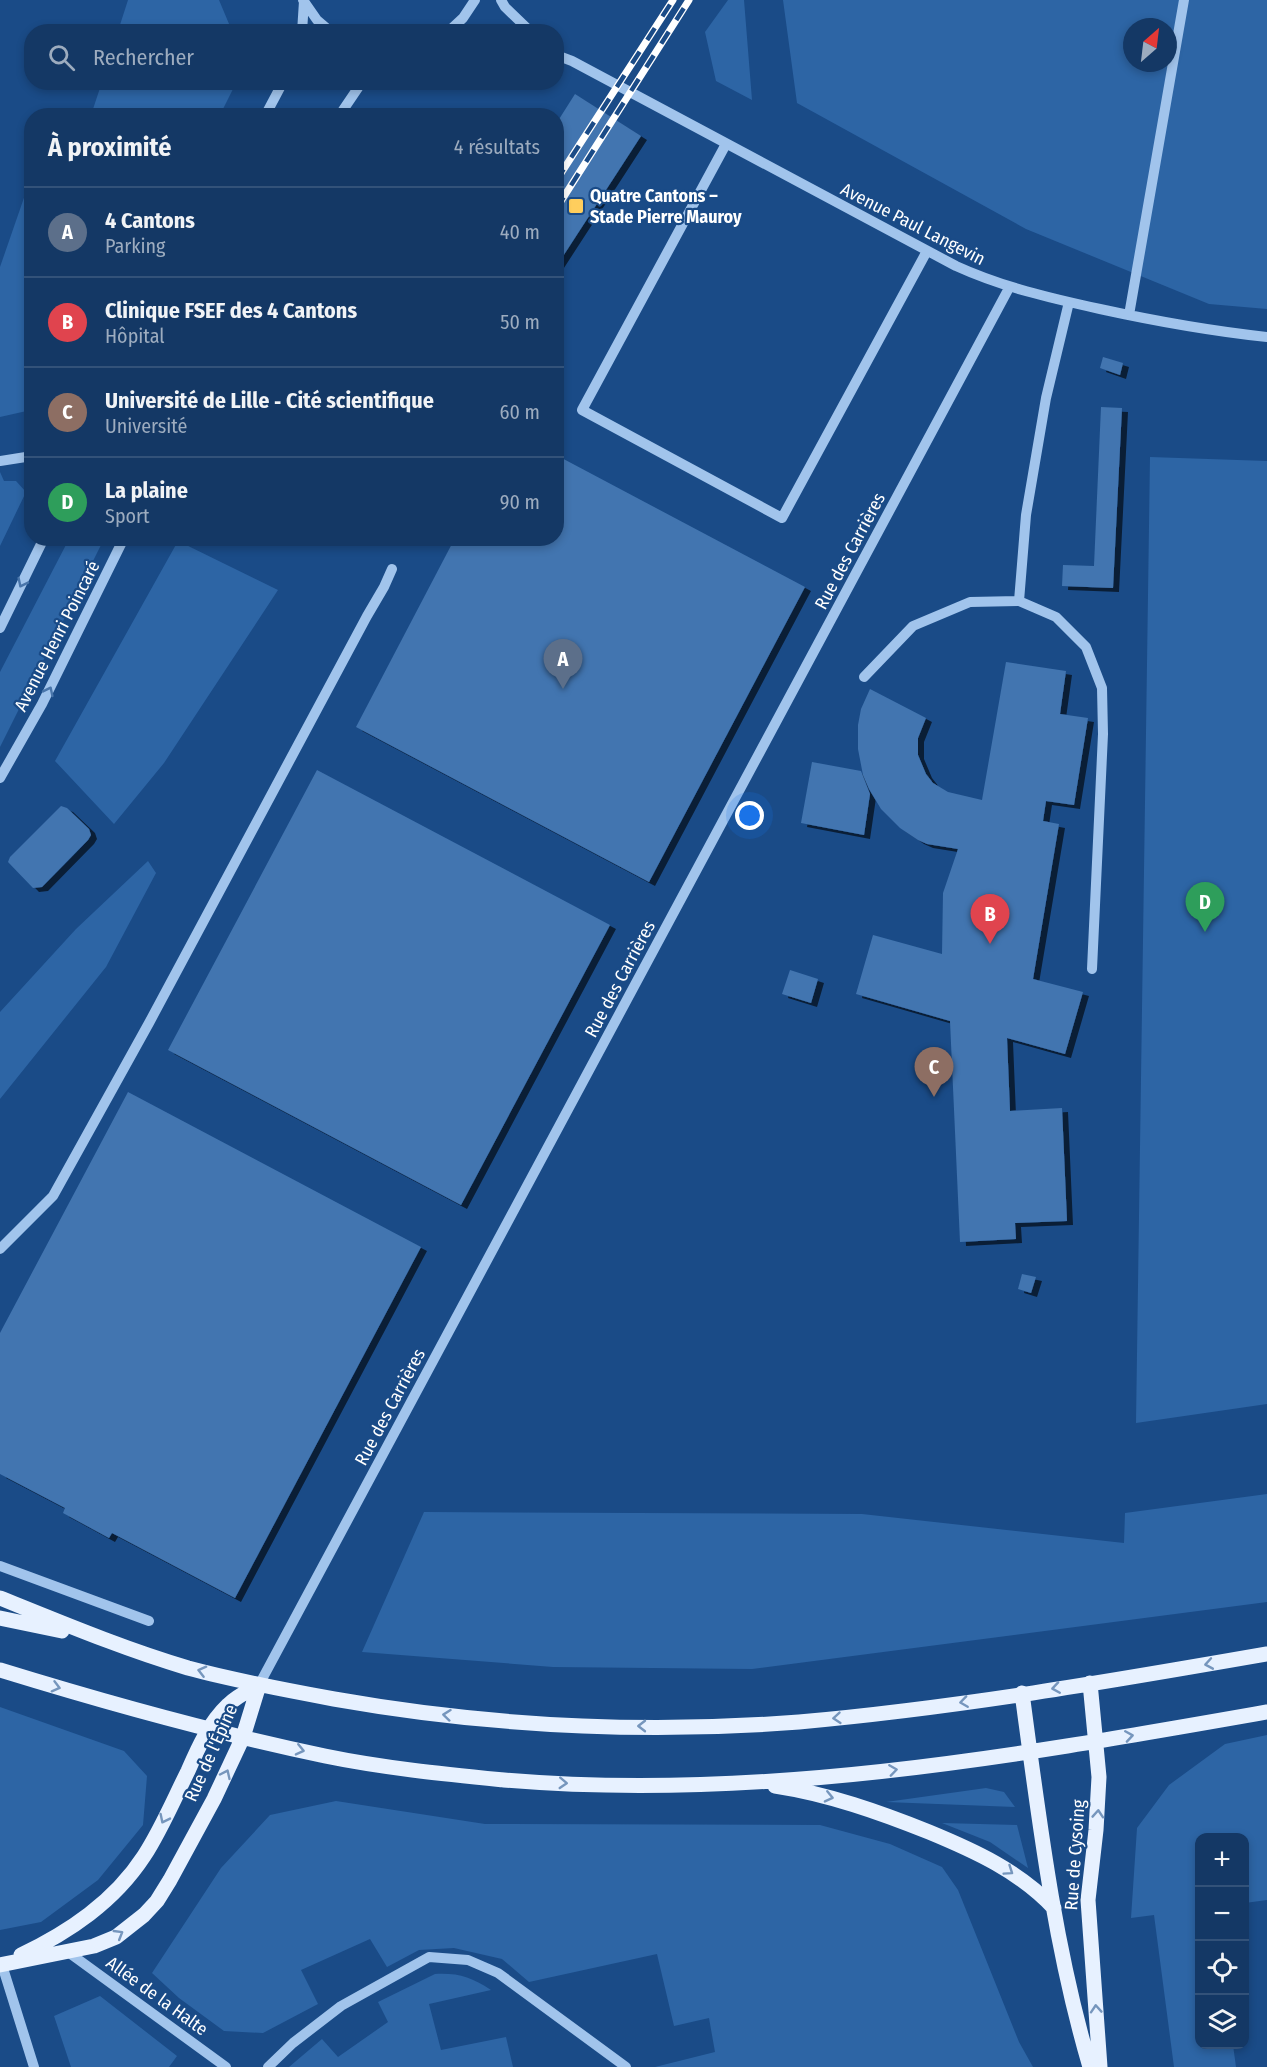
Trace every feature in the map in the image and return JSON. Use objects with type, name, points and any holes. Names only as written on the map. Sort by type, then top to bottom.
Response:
[{"type":"main road","points":[[0,1599],[100,1638],[191,1668],[259,1685],[425,1713],[589,1726],[694,1727],[795,1722],[895,1712],[1267,1654]]},
{"type":"main road","points":[[0,1618],[100,1638]]},
{"type":"main road","points":[[0,1670],[209,1729],[327,1756],[398,1768],[504,1780],[624,1786],[677,1786],[886,1772],[1030,1752],[1267,1712]]},
{"type":"main road","name":"Rue de Cysoing","points":[[1090,1683],[1100,1790],[1088,1900],[1100,2067]]},
{"type":"main road","name":"Rue de l'Épine","points":[[1,1965],[66,1931],[93,1912],[119,1889],[145,1855],[157,1834],[209,1729],[229,1704],[241,1694],[259,1685]]},
{"type":"main road","name":"Rue de l'Épine","points":[[1,1965],[94,1946],[116,1937],[144,1915],[157,1900],[214,1798],[243,1737],[259,1685]]},
{"type":"main road","name":"Rue de Cysoing","points":[[1022,1694],[1054,1908],[1072,2008],[1090,2067]]},
{"type":"main road","points":[[751,1782],[838,1799],[893,1817],[959,1844],[1006,1868],[1042,1895],[1054,1908]]},
{"type":"street","points":[[302,24],[303,0]]},
{"type":"street","points":[[303,0],[322,24]]},
{"type":"street","points":[[457,24],[476,0]]},
{"type":"street","points":[[501,0],[523,24]]},
{"type":"street","points":[[1129,315],[1184,0]]},
{"type":"street","name":"Avenue Paul Langevin","points":[[564,56],[572,62]]},
{"type":"street","name":"Avenue Paul Langevin","points":[[564,58],[982,278],[1009,288],[1129,315],[1180,325],[1267,337]]},
{"type":"street","points":[[269,108],[279,90]]},
{"type":"street","points":[[344,108],[357,90]]},
{"type":"street","points":[[726,144],[582,410],[771,513],[782,518],[927,251]]},
{"type":"street","name":"Rue des Carrières","points":[[259,1685],[1009,288]]},
{"type":"street","points":[[1018,601],[1028,503],[1046,398],[1069,302]]},
{"type":"street","points":[[0,460],[24,457]]},
{"type":"street","points":[[0,628],[40,546]]},
{"type":"street","name":"Avenue Henri Poincaré","points":[[0,778],[42,704],[120,546]]},
{"type":"street","points":[[0,1249],[53,1196],[384,588],[392,569]]},
{"type":"street","points":[[864,677],[913,626],[970,602],[1018,601],[1056,617],[1086,647],[1102,688],[1103,734],[1092,969]]},
{"type":"street","points":[[0,1566],[148,1621]]},
{"type":"street","name":"Allée de la Halte","points":[[68,1952],[226,2067]]},
{"type":"street","points":[[268,2067],[293,2043],[341,2006],[429,1957],[468,1960],[498,1973],[626,2067]]},
{"type":"street","points":[[1,1965],[34,2067]]},
{"type":"shaded area","points":[[128,0],[219,0],[229,24],[120,24]]},
{"type":"shaded area","points":[[728,0],[744,0],[752,100],[716,81],[705,32]]},
{"type":"shaded area","points":[[783,0],[1267,0],[1267,309],[1209,304],[1026,229],[797,103]]},
{"type":"shaded area","points":[[99,90],[232,90],[224,108],[93,108]]},
{"type":"shaded area","points":[[24,198],[24,412],[0,417],[0,267]]},
{"type":"shaded area","points":[[1150,457],[1267,461],[1267,1404],[1136,1423]]},
{"type":"shaded area","points":[[0,472],[4,481],[16,481],[24,490],[24,496],[0,546]]},
{"type":"shaded area","points":[[65,546],[100,546],[0,747],[0,672]]},
{"type":"shaded area","points":[[175,546],[188,546],[278,590],[164,763],[114,824],[55,761]]},
{"type":"shaded area","points":[[148,861],[156,873],[106,967],[0,1099],[0,1012],[76,929]]},
{"type":"shaded area","points":[[1267,1494],[1267,1602],[752,1669],[553,1667],[362,1652],[424,1512],[862,1514],[1124,1543],[1125,1513]]},
{"type":"shaded area","points":[[0,1707],[124,1751],[147,1776],[143,1825],[98,1880],[41,1922],[0,1930]]},
{"type":"shaded area","points":[[1267,1735],[1267,1900],[1249,1902],[1249,1833],[1195,1833],[1195,2049],[1234,2049],[1236,2067],[1174,2067],[1154,1915],[1131,1918],[1137,1828],[1169,1785],[1225,1744]]},
{"type":"shaded area","points":[[986,1788],[1004,1792],[1015,1807],[886,1802]]},
{"type":"shaded area","points":[[336,1801],[485,1824],[820,1825],[890,1844],[942,1867],[958,1890],[1019,2042],[1033,2067],[655,2067],[715,2052],[709,2018],[674,2026],[657,1954],[529,1982],[502,1959],[454,1948],[419,1950],[387,1967],[370,1939],[301,1970],[318,2004],[263,2033],[224,2031],[179,1998],[152,1973],[221,1868],[270,1815]]},
{"type":"shaded area","points":[[942,1823],[1017,1825],[1028,1868],[990,1842]]},
{"type":"shaded area","points":[[435,1974],[464,1977],[491,1990],[429,2004],[441,2050],[506,2037],[513,2067],[289,2067],[322,2039],[338,2057],[388,2022],[378,2002]]},
{"type":"shaded area","points":[[100,1996],[177,2056],[169,2067],[71,2067],[54,2016]]},
{"type":"building","name":"Quatre Cantons – Stade Pierre Mauroy","points":[[575,94],[641,136],[564,255],[564,111]]},
{"type":"building","points":[[1103,357],[1123,363],[1120,375],[1100,368]]},
{"type":"building","points":[[1101,407],[1122,408],[1113,588],[1062,586],[1063,565],[1094,566]]},
{"type":"building","points":[[564,459],[805,587],[649,882],[356,727],[451,546],[564,546]]},
{"type":"building","points":[[1006,662],[1066,671],[1060,714],[1088,718],[1074,805],[1046,801],[1043,821],[1059,824],[1033,979],[1083,992],[1065,1054],[1007,1038],[1010,1111],[1062,1108],[1067,1221],[1015,1223],[1016,1239],[960,1242],[950,1021],[856,994],[873,935],[942,954],[943,893],[958,849],[927,844],[918,840],[900,828],[881,809],[863,775],[858,749],[858,725],[861,709],[870,689],[926,718],[918,738],[918,755],[926,774],[933,783],[948,792],[982,800]]},
{"type":"building","points":[[812,762],[861,771],[870,794],[864,835],[801,823]]},
{"type":"building","points":[[317,770],[610,925],[461,1205],[168,1050]]},
{"type":"building","points":[[61,806],[67,808],[89,829],[91,835],[42,887],[33,888],[8,862],[10,857]]},
{"type":"building","points":[[790,970],[818,979],[811,1003],[782,994]]},
{"type":"building","points":[[128,1092],[421,1247],[235,1598],[112,1533],[109,1538],[63,1513],[65,1508],[0,1474],[0,1333]]},
{"type":"building","points":[[1022,1274],[1036,1277],[1031,1293],[1018,1289]]},
{"type":"railway","points":[[564,169],[673,0]]},
{"type":"railway","points":[[564,196],[689,0]]},
{"type":"place","name":"Quatre Cantons – Stade Pierre Mauroy","points":[[576,206]]},
{"type":"place","name":"4 Cantons","points":[[563,689]]},
{"type":"place","name":"La plaine","points":[[1205,932]]},
{"type":"place","name":"Clinique FSEF des 4 Cantons","points":[[990,944]]},
{"type":"place","name":"Université de Lille ‐ Cité scientifique","points":[[934,1097]]}]
